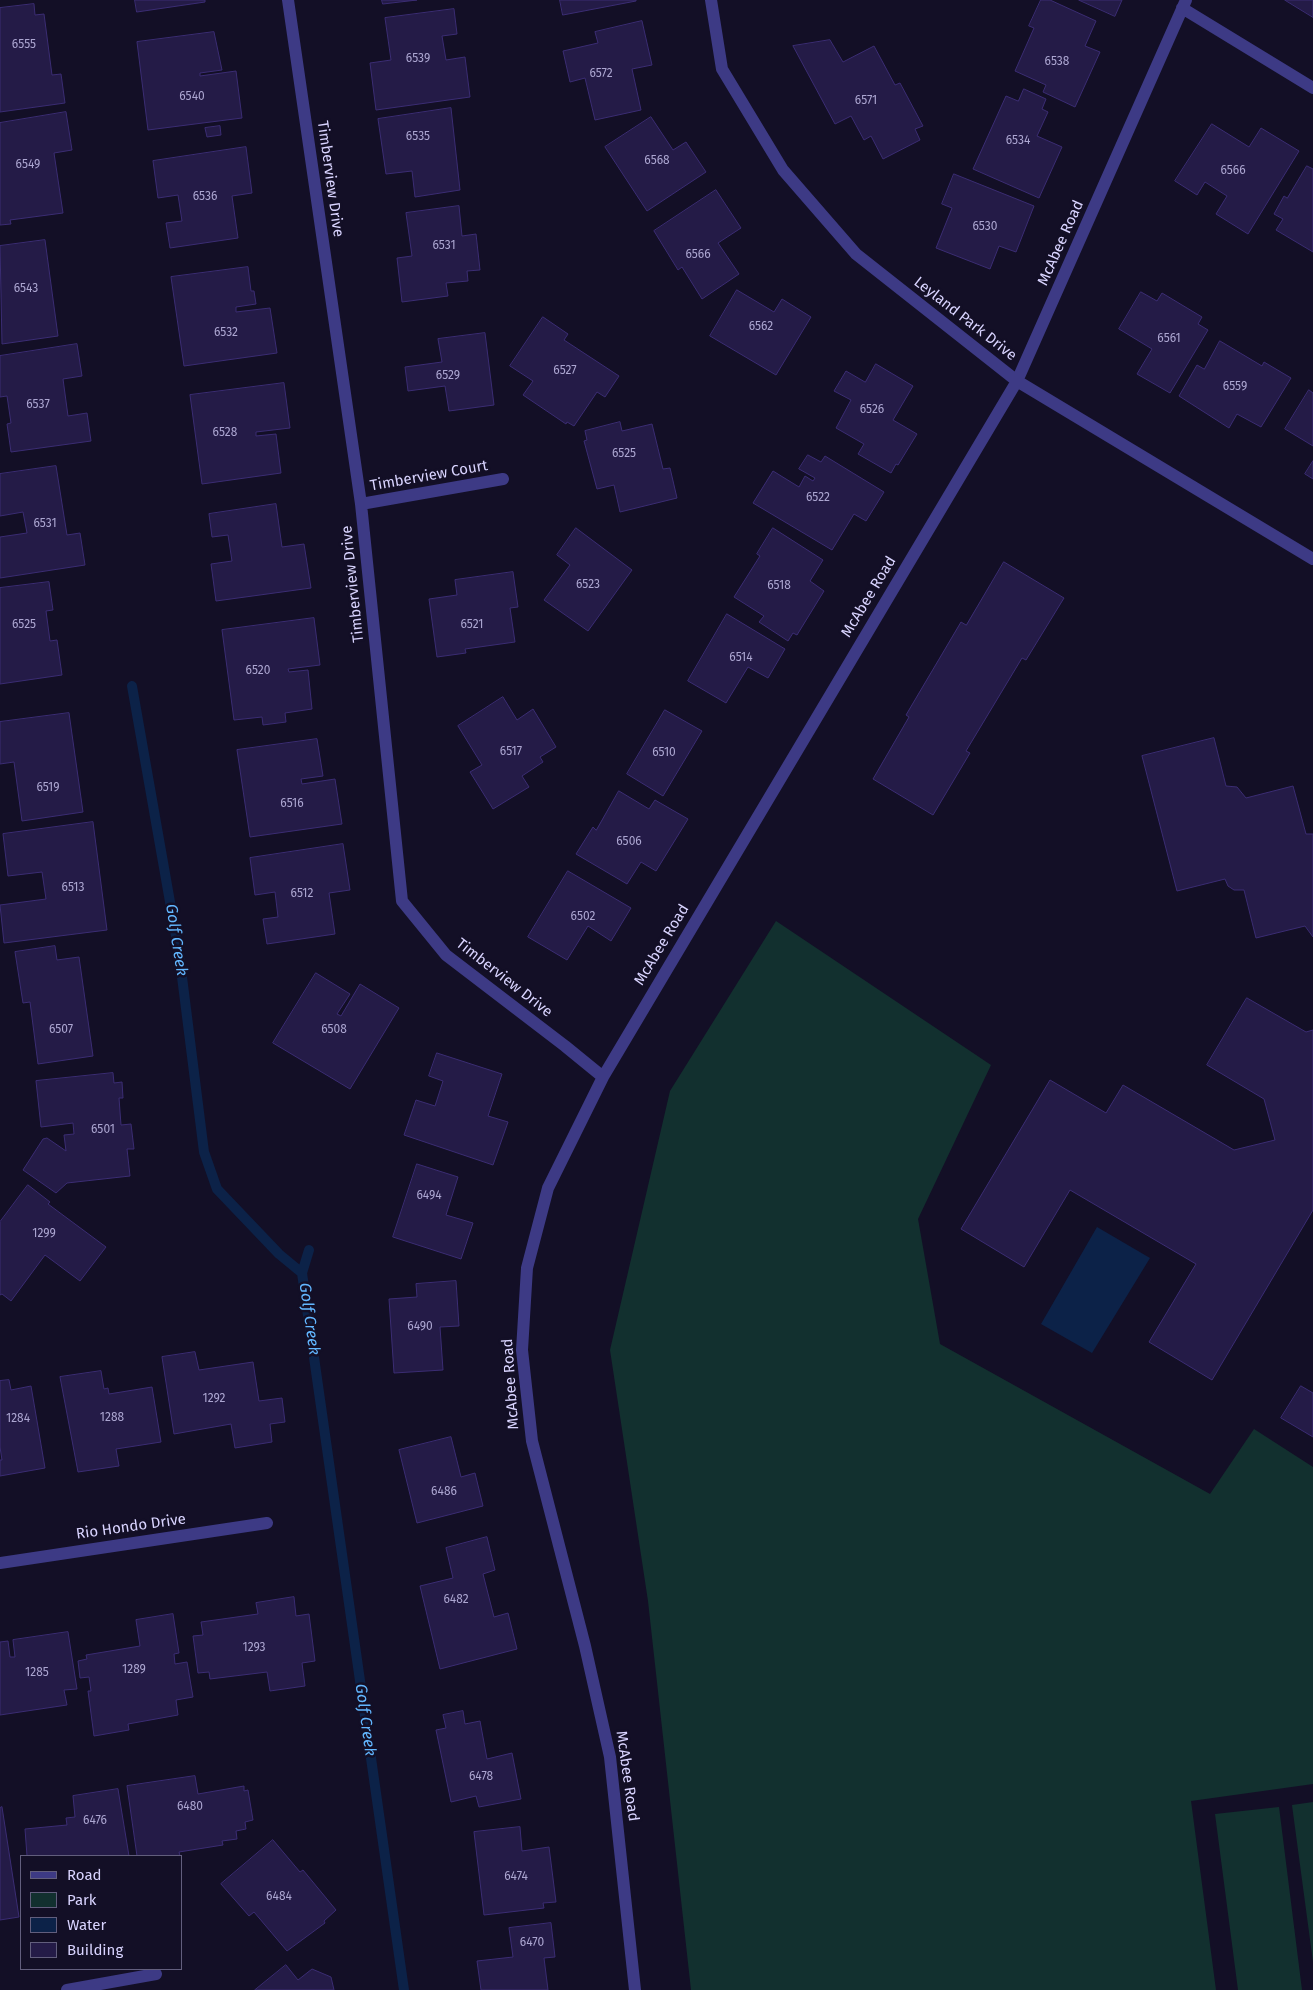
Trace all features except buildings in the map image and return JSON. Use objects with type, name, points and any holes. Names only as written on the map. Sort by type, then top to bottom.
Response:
[{"type":"street","name":"Timberview Drive","points":[[288,0],[361,504],[402,901],[446,955],[603,1077]]},
{"type":"street","name":"Leyland Park Drive","points":[[711,0],[722,69],[783,170],[856,254],[1016,381],[1313,560]]},
{"type":"street","name":"McAbee Road","points":[[635,1990],[610,1757],[585,1646],[532,1441],[522,1350],[527,1268],[548,1188],[603,1077],[1016,381],[1184,4]]},
{"type":"street","points":[[1184,4],[1313,88]]},
{"type":"street","name":"Timberview Court","points":[[361,504],[503,479]]},
{"type":"street","name":"Rio Hondo Drive","points":[[0,1563],[267,1523]]},
{"type":"street","points":[[67,1990],[156,1974]]},
{"type":"green space","points":[[776,921],[991,1065],[918,1219],[940,1344],[1210,1494],[1254,1429],[1313,1467],[1313,1784],[1191,1801],[1216,1990],[691,1990],[648,1601],[610,1350],[670,1091]]},
{"type":"green space","points":[[1313,1802],[1313,1962],[1292,1805]]},
{"type":"green space","points":[[1279,1807],[1302,1990],[1238,1990],[1215,1814]]},
{"type":"water","points":[[1097,1227],[1150,1258],[1092,1353],[1041,1324]]},
{"type":"waterway","name":"Golf Creek","points":[[132,686],[179,953],[204,1152],[217,1189],[279,1254],[302,1273],[404,1990]]},
{"type":"waterway","points":[[302,1273],[309,1250]]}]
